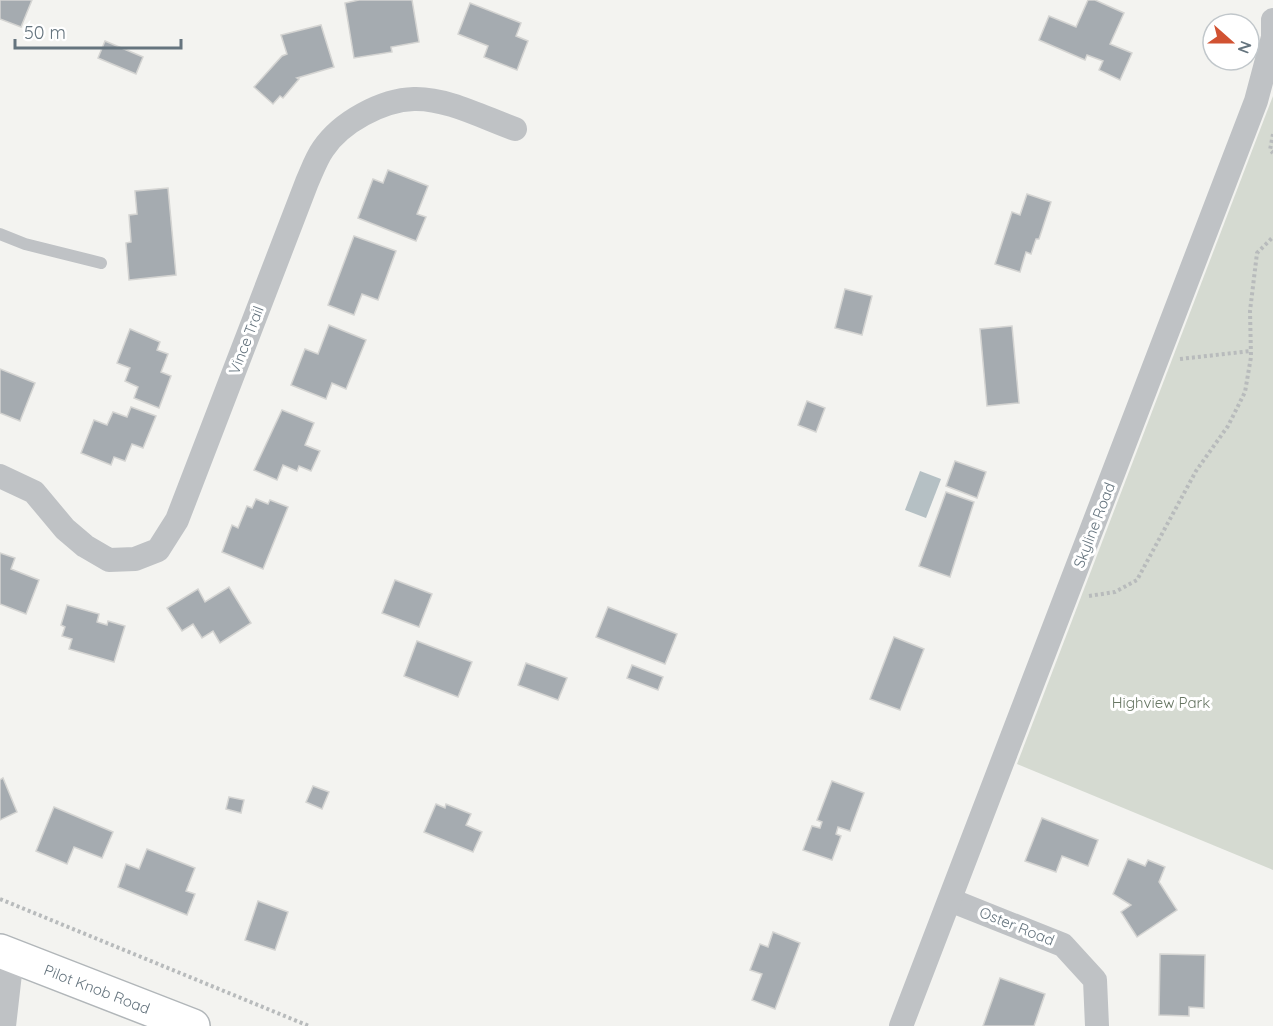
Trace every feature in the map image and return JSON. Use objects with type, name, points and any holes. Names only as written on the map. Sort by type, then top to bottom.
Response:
[{"type":"main road","name":"Pilot Knob Road","points":[[6,954],[193,1026]]},
{"type":"street","name":"Skyline Road","points":[[901,1026],[1256,101],[1273,38],[1273,20]]},
{"type":"street","name":"Vince Trail","points":[[0,476],[34,492],[65,529],[85,546],[109,560],[135,559],[158,550],[177,520],[307,182],[323,148],[352,121],[381,106],[414,99],[450,105],[515,129]]},
{"type":"street","name":"Oster Road","points":[[950,900],[1063,945],[1095,980],[1097,1026]]},
{"type":"street","points":[[4,1026],[6,954]]},
{"type":"lane","points":[[0,234],[25,244],[101,263]]},
{"type":"path","points":[[1273,135],[1270,150],[1273,153]]},
{"type":"path","points":[[1068,593],[1093,596],[1115,592],[1137,580],[1196,471],[1228,426],[1245,392],[1251,351],[1250,311],[1255,261],[1257,253],[1273,237]]},
{"type":"path","points":[[1158,356],[1178,360],[1251,351]]},
{"type":"path","points":[[0,899],[309,1026]]},
{"type":"green space","name":"Highview Park","points":[[1273,96],[1273,870],[1017,764]]},
{"type":"shaded area","points":[[920,471],[941,479],[926,518],[905,510]]},
{"type":"building","points":[[0,0],[32,0],[21,27],[0,19]]},
{"type":"building","points":[[359,0],[412,0],[419,42],[391,47],[392,52],[354,58],[345,3]]},
{"type":"building","points":[[1088,0],[1095,0],[1124,13],[1110,44],[1132,53],[1120,80],[1099,70],[1103,61],[1087,55],[1085,60],[1039,40],[1049,16],[1076,27]]},
{"type":"building","points":[[470,3],[521,23],[516,36],[528,41],[517,70],[484,57],[488,46],[458,34]]},
{"type":"building","points":[[321,25],[334,67],[297,78],[299,79],[283,98],[280,96],[273,104],[254,87],[282,56],[287,54],[281,35]]},
{"type":"building","points":[[105,41],[143,57],[136,74],[98,58]]},
{"type":"building","points":[[388,170],[428,186],[417,214],[426,217],[416,241],[358,218],[373,179],[383,183]]},
{"type":"building","points":[[168,188],[176,275],[129,280],[126,243],[131,242],[129,215],[137,214],[135,191]]},
{"type":"building","points":[[1027,194],[1051,202],[1039,239],[1036,239],[1031,254],[1026,252],[1020,272],[995,264],[1012,212],[1020,215]]},
{"type":"building","points":[[354,236],[396,251],[378,300],[362,294],[354,315],[328,305]]},
{"type":"building","points":[[845,289],[872,296],[862,335],[835,328]]},
{"type":"building","points":[[329,325],[366,340],[346,389],[332,383],[326,399],[291,385],[305,349],[318,354]]},
{"type":"building","points":[[1012,326],[1019,403],[987,406],[980,329]]},
{"type":"building","points":[[130,329],[160,342],[157,350],[168,354],[161,372],[171,376],[159,408],[134,398],[138,387],[125,381],[130,368],[117,363]]},
{"type":"building","points":[[0,369],[35,383],[20,421],[0,413]]},
{"type":"building","points":[[807,401],[825,408],[816,432],[798,425]]},
{"type":"building","points":[[131,407],[156,416],[143,448],[132,444],[125,461],[114,457],[111,465],[81,453],[94,420],[107,425],[113,412],[127,417]]},
{"type":"building","points":[[282,410],[314,423],[305,445],[320,451],[311,471],[299,466],[297,471],[283,465],[277,480],[254,470]]},
{"type":"building","points":[[955,461],[986,472],[977,498],[946,486]]},
{"type":"building","points":[[946,492],[974,502],[950,577],[919,566]]},
{"type":"building","points":[[256,499],[268,504],[270,500],[288,507],[263,569],[222,552],[232,525],[238,528],[247,506],[252,508]]},
{"type":"building","points":[[0,553],[15,558],[11,569],[39,580],[26,614],[0,604]]},
{"type":"building","points":[[395,580],[432,594],[419,627],[382,613]]},
{"type":"building","points":[[229,587],[251,623],[220,643],[213,631],[202,638],[193,624],[182,631],[167,608],[198,589],[205,602]]},
{"type":"building","points":[[67,605],[99,614],[97,622],[107,625],[108,621],[125,626],[114,662],[69,649],[72,639],[62,636],[65,627],[61,625]]},
{"type":"building","points":[[608,607],[677,634],[665,664],[596,637]]},
{"type":"building","points":[[894,637],[924,649],[900,710],[870,699]]},
{"type":"building","points":[[417,641],[472,662],[458,697],[404,676]]},
{"type":"building","points":[[526,663],[567,678],[558,700],[518,685]]},
{"type":"building","points":[[632,665],[663,677],[658,690],[627,678]]},
{"type":"building","points":[[3,778],[17,812],[0,820],[0,780]]},
{"type":"building","points":[[832,781],[864,793],[850,831],[838,827],[836,834],[841,836],[832,860],[803,850],[812,826],[820,828],[822,822],[817,820]]},
{"type":"building","points":[[313,786],[329,792],[322,809],[306,802]]},
{"type":"building","points":[[229,797],[244,800],[241,813],[226,809]]},
{"type":"building","points":[[436,804],[445,808],[446,804],[471,814],[466,825],[482,832],[473,852],[424,832]]},
{"type":"building","points":[[54,807],[113,832],[102,858],[74,847],[67,864],[36,851]]},
{"type":"building","points":[[1042,818],[1098,840],[1088,866],[1062,856],[1056,872],[1025,861]]},
{"type":"building","points":[[147,849],[195,868],[186,891],[195,894],[187,915],[118,887],[126,864],[139,869]]},
{"type":"building","points":[[1128,859],[1145,866],[1148,860],[1165,867],[1159,882],[1177,910],[1137,937],[1121,912],[1131,905],[1113,894]]},
{"type":"building","points":[[258,901],[288,912],[275,950],[245,940]]},
{"type":"building","points":[[773,932],[800,943],[775,1009],[752,1000],[762,974],[750,970],[760,944],[768,947]]},
{"type":"building","points":[[1160,954],[1205,955],[1204,1008],[1189,1007],[1189,1016],[1159,1015]]},
{"type":"building","points":[[1000,978],[1045,994],[1034,1026],[983,1026]]}]
